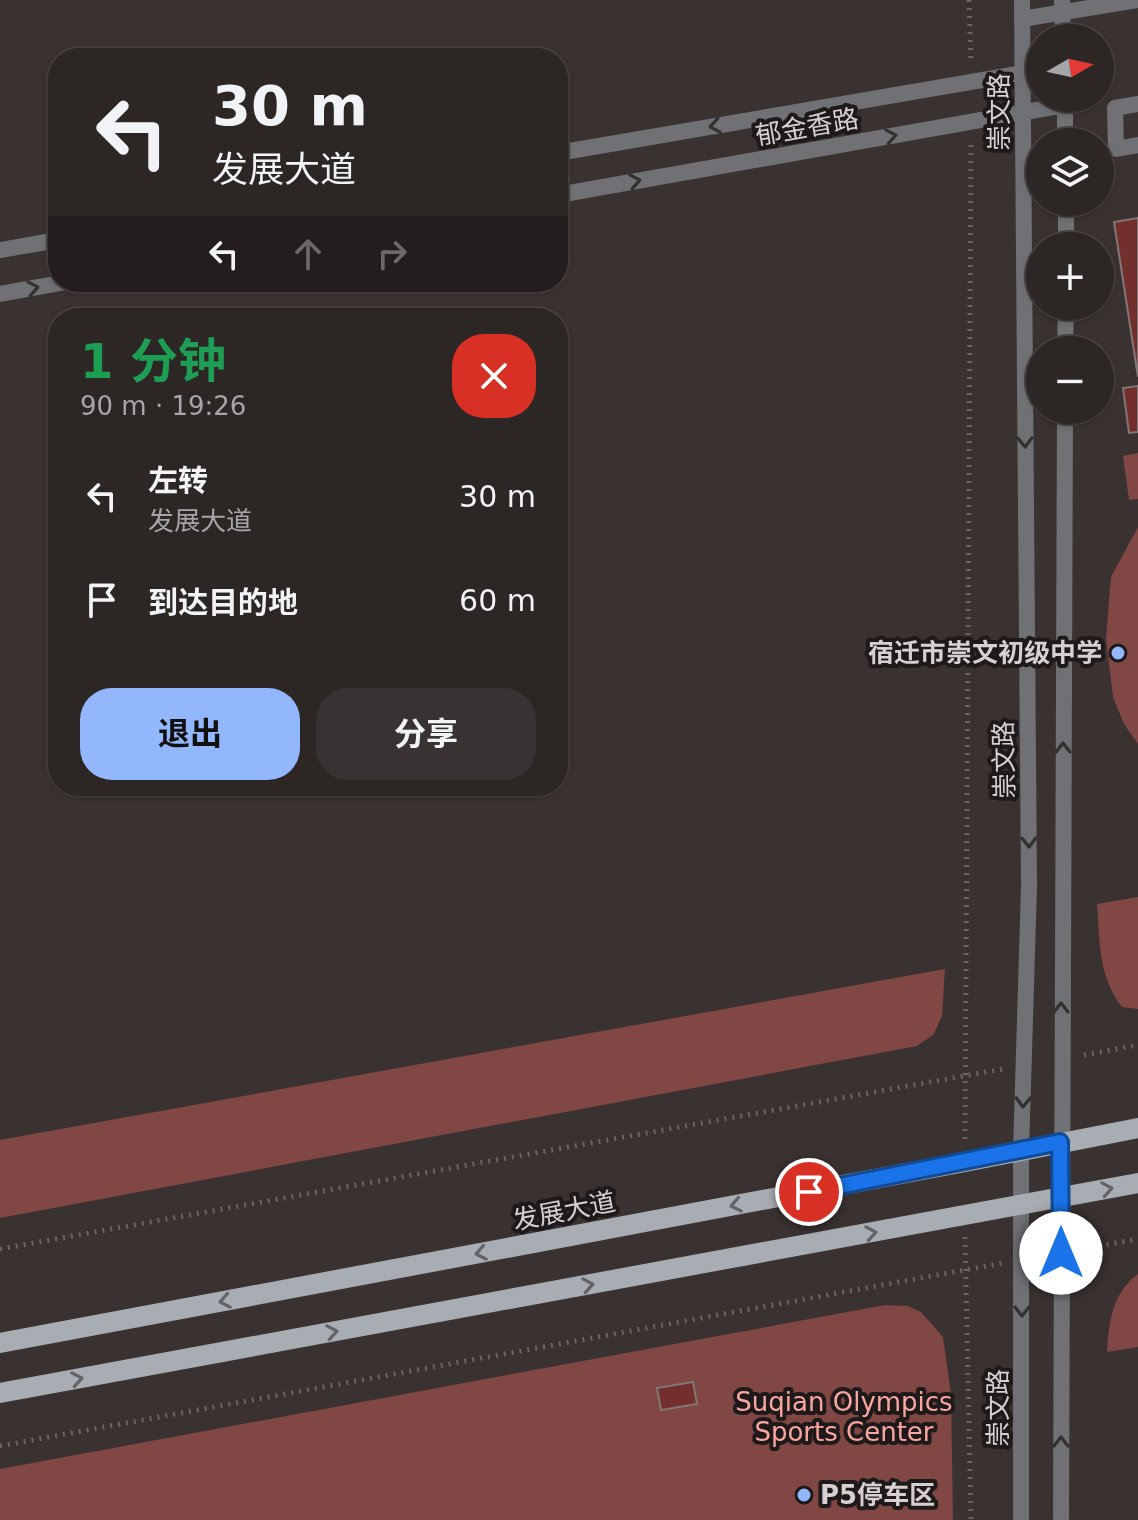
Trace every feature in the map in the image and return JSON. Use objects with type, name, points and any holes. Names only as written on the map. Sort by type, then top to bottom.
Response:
[{"type":"main road","name":"发展大道","points":[[0,1343],[1138,1128]]},
{"type":"main road","points":[[0,1393],[1138,1183]]},
{"type":"street","name":"崇文路","points":[[1022,0],[1026,40]]},
{"type":"street","points":[[1022,19],[1062,6],[1137,0]]},
{"type":"street","name":"郁金香路","points":[[568,151],[1026,72]]},
{"type":"street","name":"崇文路","points":[[1021,1520],[1021,1152],[1029,870],[1023,113],[1026,99]]},
{"type":"street","points":[[1138,104],[1115,108],[1116,149],[1138,145]]},
{"type":"street","name":"郁金香路","points":[[568,193],[1027,112]]},
{"type":"street","points":[[0,250],[48,242]]},
{"type":"street","points":[[0,294],[48,285]]},
{"type":"street","points":[[1061,1520],[1065,424]]},
{"type":"path","points":[[969,0],[971,81]]},
{"type":"path","points":[[965,1162],[972,122]]},
{"type":"path","points":[[1061,1059],[1138,1045]]},
{"type":"path","points":[[0,1249],[1024,1065]]},
{"type":"path","points":[[965,1215],[971,1520]]},
{"type":"path","points":[[1061,1253],[1138,1239]]},
{"type":"path","points":[[0,1446],[1022,1260]]},
{"type":"green space","points":[[1138,453],[1138,499],[1129,500],[1123,456]]},
{"type":"green space","points":[[1138,527],[1138,744],[1124,724],[1113,697],[1106,639],[1111,577]]},
{"type":"green space","points":[[1138,897],[1138,1009],[1122,1007],[1108,983],[1100,945],[1097,904]]},
{"type":"green space","points":[[945,969],[942,1016],[934,1034],[917,1046],[0,1218],[0,1140]]},
{"type":"green space","points":[[1138,1274],[1138,1347],[1107,1352],[1117,1299]]},
{"type":"green space","name":"Suqian Olympics Sports Center","points":[[885,1305],[908,1306],[921,1312],[943,1337],[951,1394],[953,1520],[0,1520],[0,1469]]},
{"type":"building","points":[[1138,218],[1138,377],[1114,222]]},
{"type":"building","points":[[1138,386],[1138,432],[1129,433],[1123,388]]},
{"type":"building","points":[[693,1382],[697,1404],[661,1410],[657,1388]]},
{"type":"place","name":"宿迁市崇文初级中学","points":[[1118,653]]},
{"type":"place","name":"P5停车区","points":[[804,1495]]},
{"type":"route","points":[[809,1192],[1060,1142],[1061,1253]]}]
